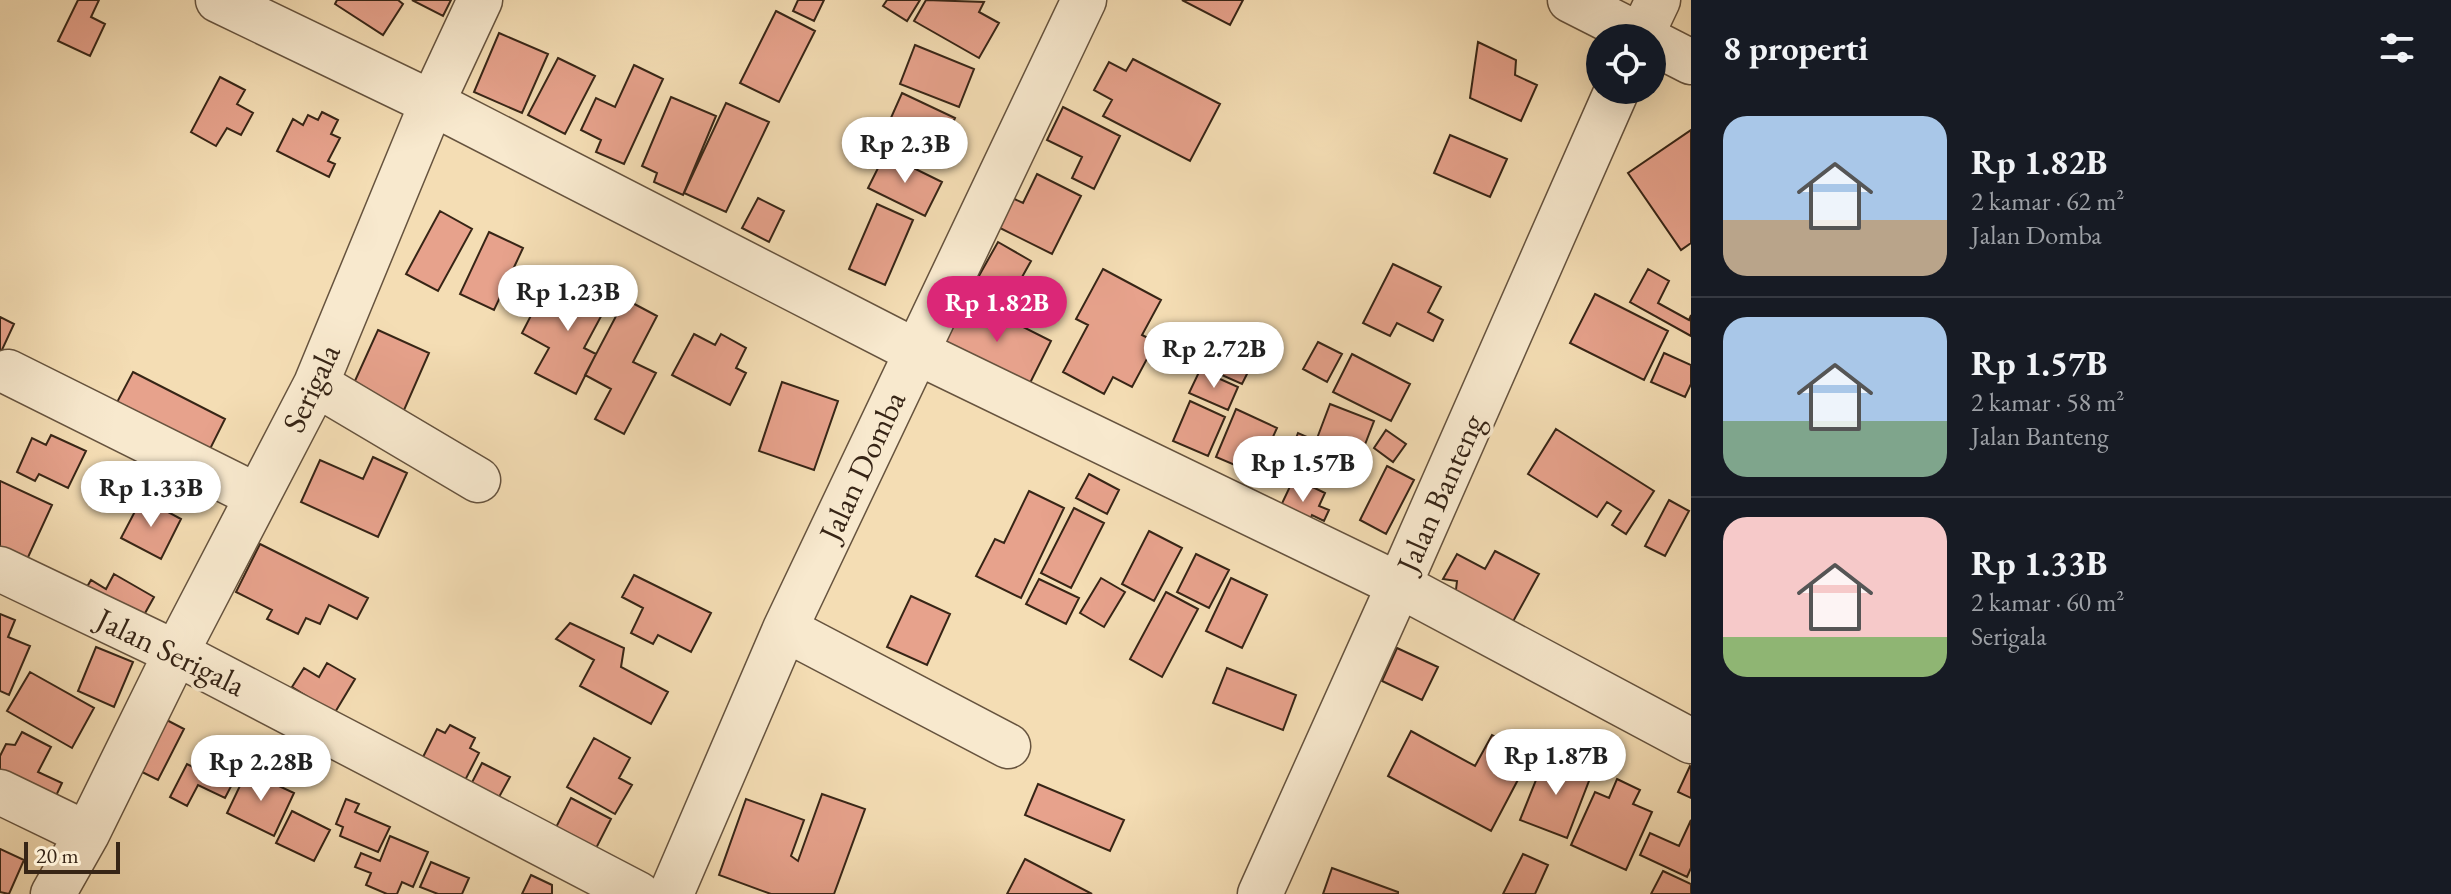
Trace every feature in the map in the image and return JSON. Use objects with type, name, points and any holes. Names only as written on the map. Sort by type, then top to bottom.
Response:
[{"type":"street","points":[[218,0],[432,103],[917,352],[1399,585],[1691,741]]},
{"type":"street","name":"Serigala","points":[[53,894],[87,834],[176,653],[316,384],[432,103],[480,0]]},
{"type":"street","name":"Jalan Domba","points":[[671,894],[785,629],[1084,0]]},
{"type":"street","points":[[1570,0],[1630,24]]},
{"type":"street","points":[[1666,44],[1691,62]]},
{"type":"street","name":"Jalan Banteng","points":[[1260,894],[1611,104]]},
{"type":"street","points":[[8,372],[257,496]]},
{"type":"street","points":[[316,384],[478,480]]},
{"type":"street","name":"Jalan Serigala","points":[[0,569],[176,653],[638,894]]},
{"type":"street","points":[[785,629],[1008,746]]},
{"type":"street","points":[[0,792],[87,834]]},
{"type":"building","points":[[78,0],[99,0],[91,17],[105,24],[90,56],[58,41]]},
{"type":"building","points":[[337,0],[398,0],[403,4],[383,35],[335,4]]},
{"type":"building","points":[[412,0],[451,0],[443,16]]},
{"type":"building","points":[[798,0],[824,0],[814,21],[793,11]]},
{"type":"building","points":[[887,0],[920,0],[907,21],[883,6]]},
{"type":"building","points":[[926,0],[984,2],[979,12],[999,23],[979,58],[914,21]]},
{"type":"building","points":[[1182,0],[1243,0],[1230,25]]},
{"type":"building","points":[[776,11],[815,31],[779,102],[740,83]]},
{"type":"building","points":[[499,33],[548,54],[522,113],[474,92]]},
{"type":"building","points":[[1478,42],[1516,60],[1515,75],[1537,85],[1521,121],[1470,98]]},
{"type":"building","points":[[915,45],[974,69],[959,107],[900,84]]},
{"type":"building","points":[[558,58],[595,76],[565,134],[528,115]]},
{"type":"building","points":[[1133,59],[1220,104],[1190,161],[1103,116],[1112,100],[1094,90],[1109,62],[1126,71]]},
{"type":"building","points":[[634,65],[663,79],[624,164],[596,152],[601,140],[581,130],[596,98],[615,107]]},
{"type":"building","points":[[220,77],[245,90],[237,104],[253,113],[241,135],[227,128],[216,146],[191,132]]},
{"type":"building","points":[[902,93],[955,118],[935,162],[882,138]]},
{"type":"building","points":[[671,97],[716,116],[683,195],[654,182],[657,173],[642,166]]},
{"type":"building","points":[[726,103],[769,122],[726,212],[684,193]]},
{"type":"building","points":[[1063,107],[1120,136],[1094,189],[1072,178],[1082,157],[1047,140]]},
{"type":"building","points":[[322,112],[338,120],[331,134],[340,138],[328,161],[335,164],[329,177],[277,151],[293,119],[303,125],[308,115],[318,120]]},
{"type":"building","points":[[1691,130],[1691,243],[1681,250],[1628,173]]},
{"type":"building","points":[[1450,135],[1507,159],[1490,197],[1434,173]]},
{"type":"building","points":[[885,154],[942,182],[925,216],[868,188]]},
{"type":"building","points":[[1037,174],[1081,196],[1052,254],[996,226],[1010,197],[1023,203]]},
{"type":"building","points":[[758,198],[784,211],[769,242],[742,228]]},
{"type":"building","points":[[877,204],[913,220],[885,285],[849,269]]},
{"type":"building","points":[[440,211],[472,229],[438,291],[406,274]]},
{"type":"building","points":[[489,232],[523,248],[494,310],[460,294]]},
{"type":"building","points":[[998,242],[1031,261],[1004,309],[971,290]]},
{"type":"building","points":[[1393,264],[1441,287],[1428,312],[1443,320],[1433,341],[1397,323],[1390,336],[1363,323]]},
{"type":"building","points":[[1103,269],[1161,300],[1142,335],[1156,342],[1132,387],[1113,377],[1104,394],[1063,372],[1088,325],[1076,319]]},
{"type":"building","points":[[1648,269],[1669,281],[1658,303],[1689,320],[1691,315],[1691,336],[1630,302]]},
{"type":"building","points":[[579,276],[613,294],[584,348],[596,354],[576,394],[535,373],[549,348],[522,333],[540,298],[561,310]]},
{"type":"building","points":[[1595,294],[1668,331],[1644,380],[1570,343]]},
{"type":"building","points":[[625,299],[657,316],[633,362],[656,373],[624,434],[595,419],[611,389],[585,375]]},
{"type":"building","points":[[968,299],[1051,341],[1024,395],[963,350],[938,338],[952,310],[959,314]]},
{"type":"building","points":[[0,317],[14,324],[0,354]]},
{"type":"building","points":[[378,330],[429,353],[401,417],[349,394]]},
{"type":"building","points":[[694,334],[715,345],[721,334],[746,348],[736,368],[746,373],[730,405],[672,375]]},
{"type":"building","points":[[1218,342],[1255,358],[1242,384],[1206,368]]},
{"type":"building","points":[[1318,342],[1342,354],[1327,382],[1303,369]]},
{"type":"building","points":[[1664,353],[1691,365],[1691,384],[1685,397],[1651,382]]},
{"type":"building","points":[[1352,354],[1410,384],[1391,421],[1333,392]]},
{"type":"building","points":[[1200,370],[1238,387],[1228,410],[1189,393]]},
{"type":"building","points":[[133,372],[225,419],[207,455],[114,408]]},
{"type":"building","points":[[782,382],[838,401],[814,470],[759,451]]},
{"type":"building","points":[[1190,401],[1225,417],[1208,456],[1173,441]]},
{"type":"building","points":[[1330,404],[1374,421],[1354,473],[1319,460],[1313,477],[1285,466],[1298,433],[1316,441]]},
{"type":"building","points":[[1236,409],[1277,428],[1256,474],[1216,457]]},
{"type":"building","points":[[1556,429],[1654,491],[1626,534],[1612,525],[1621,511],[1607,502],[1597,517],[1528,474]]},
{"type":"building","points":[[1386,430],[1406,444],[1393,462],[1374,448]]},
{"type":"building","points":[[51,435],[86,451],[68,488],[39,474],[35,481],[17,472],[32,438],[46,445]]},
{"type":"building","points":[[373,457],[407,473],[378,537],[301,502],[320,460],[363,479]]},
{"type":"building","points":[[1387,466],[1414,480],[1386,534],[1360,520]]},
{"type":"building","points":[[1089,474],[1119,490],[1107,514],[1076,498]]},
{"type":"building","points":[[1294,478],[1325,493],[1319,506],[1329,510],[1324,521],[1312,515],[1307,527],[1277,514]]},
{"type":"building","points":[[0,481],[52,505],[24,566],[0,555]]},
{"type":"building","points":[[1029,491],[1064,508],[1021,598],[976,576],[995,539],[1004,543]]},
{"type":"building","points":[[142,498],[181,519],[161,559],[121,538]]},
{"type":"building","points":[[1669,500],[1689,511],[1665,556],[1645,546]]},
{"type":"building","points":[[1074,508],[1104,523],[1071,588],[1041,573]]},
{"type":"building","points":[[1149,531],[1182,548],[1154,601],[1122,584]]},
{"type":"building","points":[[260,544],[368,598],[357,619],[329,605],[320,624],[306,618],[298,634],[267,619],[272,610],[236,592]]},
{"type":"building","points":[[1495,551],[1539,574],[1510,627],[1455,598],[1457,581],[1443,579],[1457,554],[1485,569]]},
{"type":"building","points":[[1196,554],[1229,570],[1209,608],[1177,592]]},
{"type":"building","points":[[114,574],[154,597],[135,631],[80,599],[91,580],[106,589]]},
{"type":"building","points":[[634,575],[711,613],[691,652],[658,635],[653,644],[631,633],[643,608],[622,597]]},
{"type":"building","points":[[1101,578],[1125,592],[1104,627],[1080,613]]},
{"type":"building","points":[[1231,578],[1267,595],[1242,648],[1206,631]]},
{"type":"building","points":[[1039,579],[1079,598],[1066,624],[1026,604]]},
{"type":"building","points":[[1166,592],[1198,609],[1162,677],[1130,659]]},
{"type":"building","points":[[911,596],[950,614],[927,665],[887,647]]},
{"type":"building","points":[[0,614],[15,620],[8,637],[30,646],[9,695],[0,691]]},
{"type":"building","points":[[570,623],[624,648],[621,667],[668,692],[651,724],[580,686],[594,660],[556,639]]},
{"type":"building","points":[[96,647],[133,662],[114,707],[78,691]]},
{"type":"building","points":[[1397,648],[1438,667],[1422,700],[1382,681]]},
{"type":"building","points":[[327,663],[355,679],[328,724],[308,697],[292,687],[304,668],[319,677]]},
{"type":"building","points":[[1227,668],[1296,695],[1283,730],[1213,703]]},
{"type":"building","points":[[30,672],[94,708],[72,748],[7,711]]},
{"type":"building","points":[[159,716],[184,729],[158,780],[126,764]]},
{"type":"building","points":[[450,725],[475,738],[470,748],[479,753],[460,790],[421,761],[437,729],[445,733]]},
{"type":"building","points":[[1411,731],[1475,766],[1492,735],[1531,755],[1491,831],[1388,776]]},
{"type":"building","points":[[22,732],[51,747],[38,772],[62,783],[55,798],[0,781],[0,756],[6,744],[15,745]]},
{"type":"building","points":[[594,738],[630,758],[619,778],[632,785],[615,814],[567,787]]},
{"type":"building","points":[[213,751],[242,765],[225,798],[198,785],[187,806],[170,797],[187,764],[203,772]]},
{"type":"building","points":[[1546,755],[1592,773],[1567,838],[1520,820]]},
{"type":"building","points":[[482,763],[510,777],[493,808],[466,794]]},
{"type":"building","points":[[1691,767],[1691,798],[1678,792]]},
{"type":"building","points":[[247,771],[294,793],[274,836],[227,813]]},
{"type":"building","points":[[1617,779],[1640,790],[1633,804],[1652,812],[1626,870],[1571,845],[1595,792],[1609,798]]},
{"type":"building","points":[[1038,784],[1124,820],[1110,851],[1025,815]]},
{"type":"building","points":[[822,794],[865,809],[834,894],[771,894],[719,875],[746,799],[804,820],[791,856],[798,861]]},
{"type":"building","points":[[571,798],[611,819],[589,862],[549,841]]},
{"type":"building","points":[[346,799],[359,804],[355,812],[390,827],[378,852],[340,836],[343,827],[336,824]]},
{"type":"building","points":[[292,811],[330,830],[314,861],[276,843]]},
{"type":"building","points":[[1691,820],[1691,868],[1687,877],[1640,855],[1650,833],[1679,846]]},
{"type":"building","points":[[390,836],[428,852],[413,887],[402,882],[397,894],[387,894],[366,885],[371,873],[355,867],[361,853],[380,861]]},
{"type":"building","points":[[0,849],[24,860],[9,894],[0,892]]},
{"type":"building","points":[[1523,854],[1548,865],[1535,894],[1503,894]]},
{"type":"building","points":[[1025,859],[1092,894],[1007,894]]},
{"type":"building","points":[[431,862],[469,878],[462,894],[438,894],[420,887]]},
{"type":"building","points":[[1332,868],[1398,892],[1398,894],[1323,894]]},
{"type":"building","points":[[1663,871],[1691,884],[1691,894],[1651,894]]},
{"type":"building","points":[[531,875],[552,885],[552,894],[522,894]]}]
